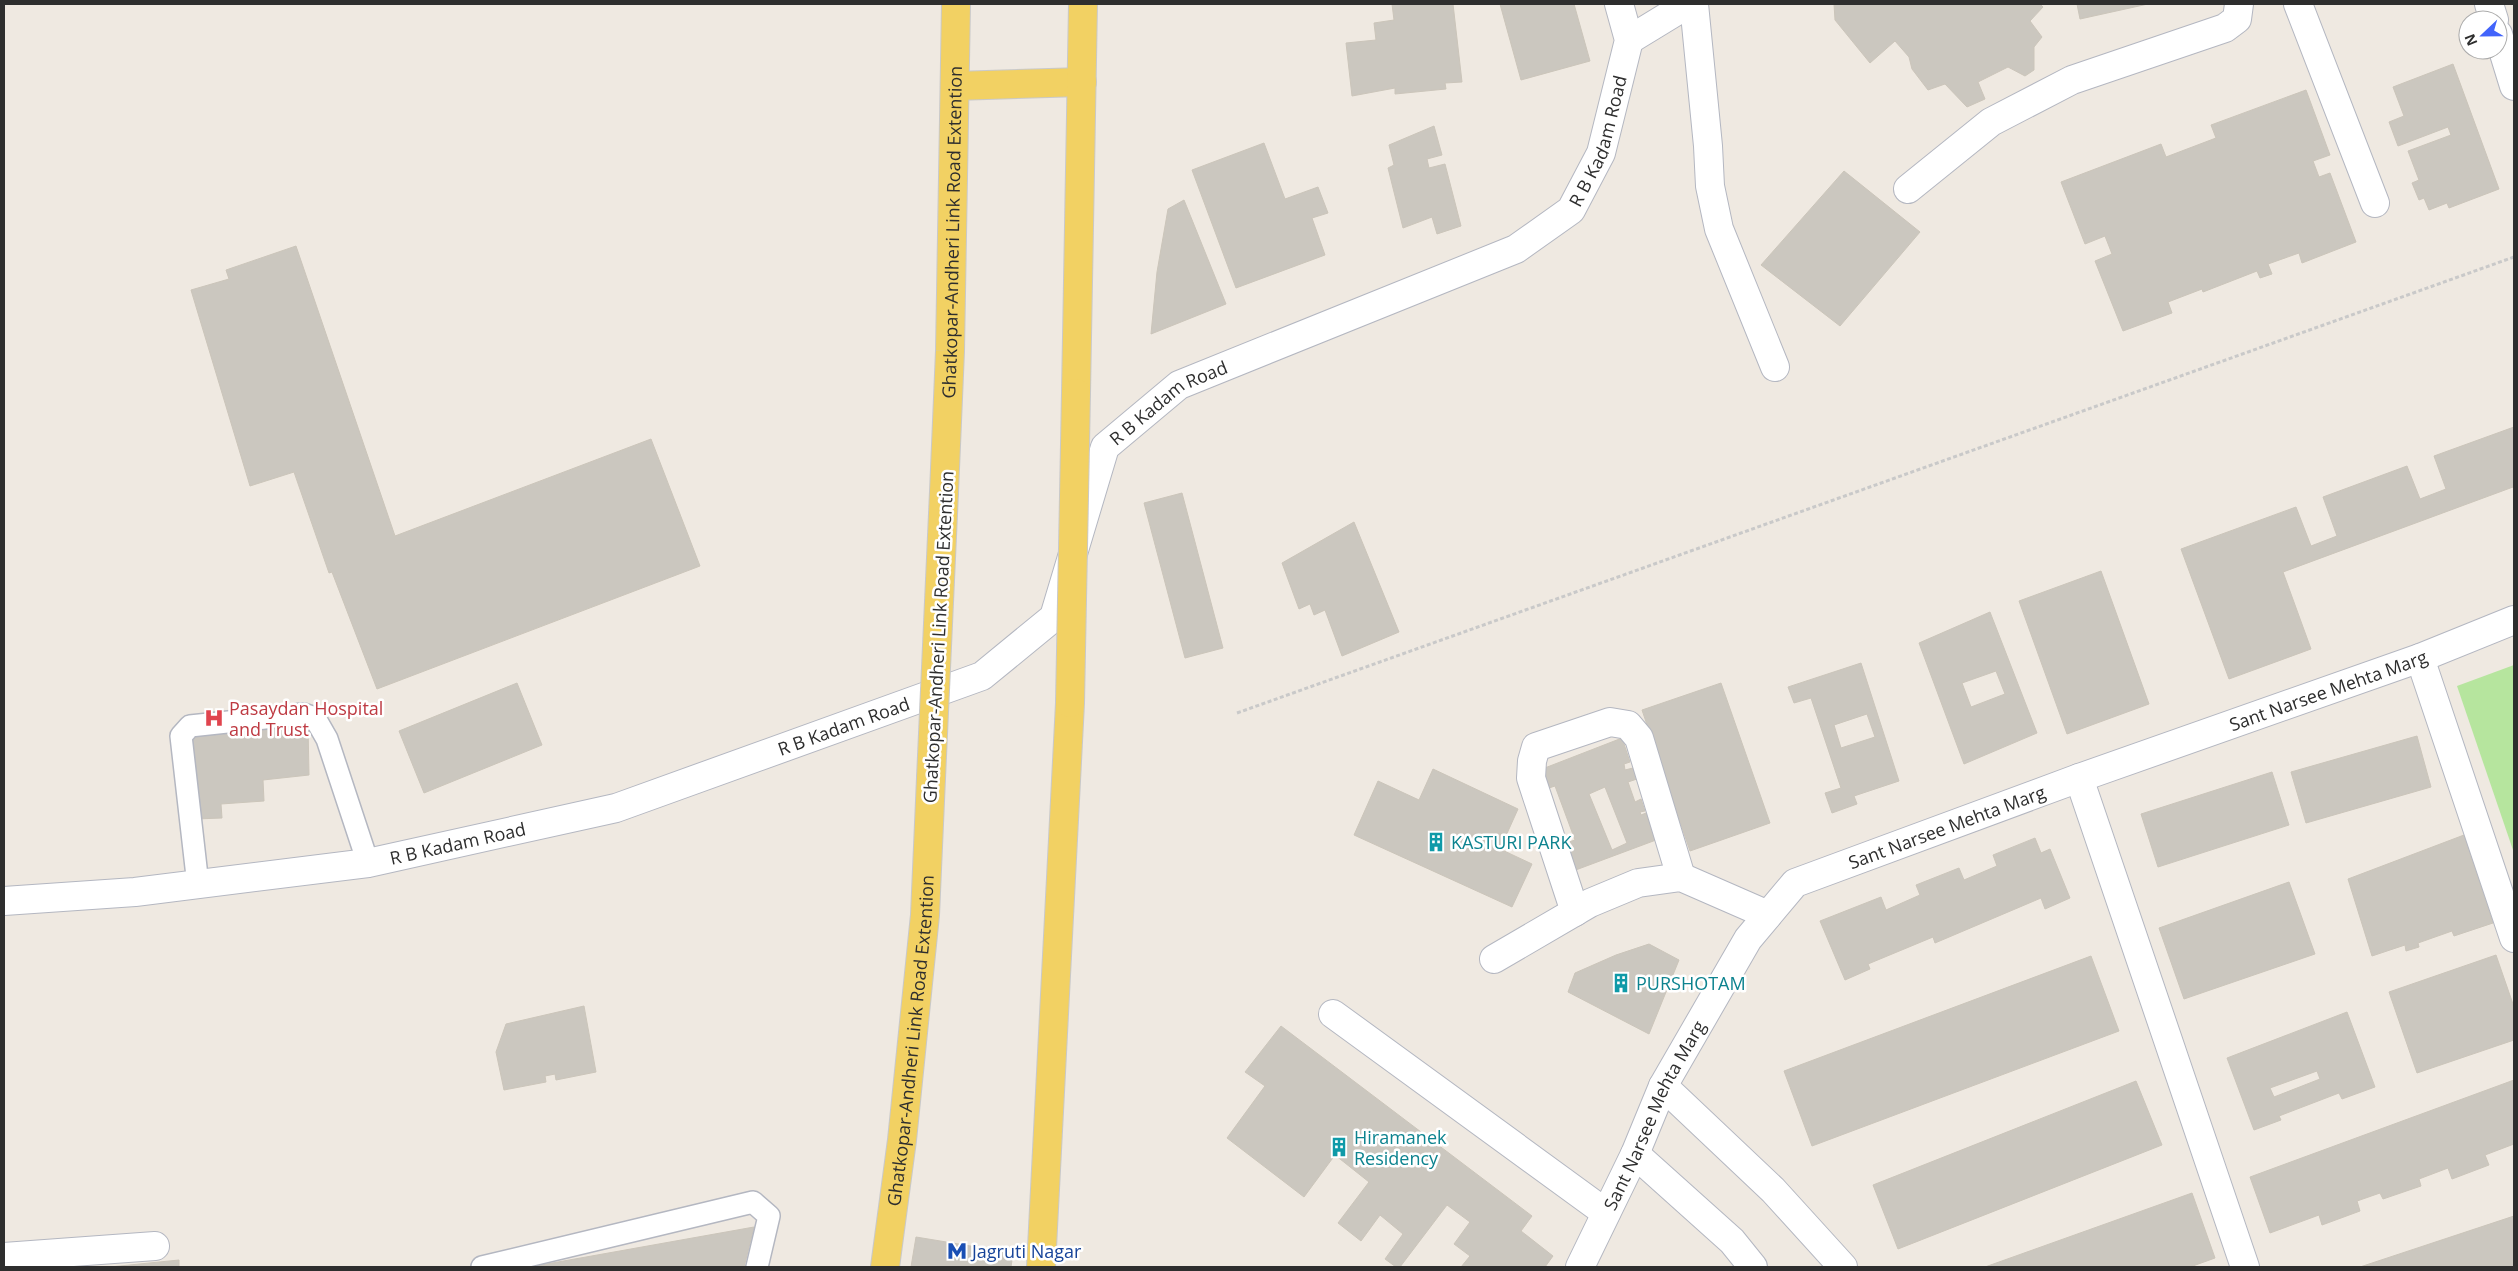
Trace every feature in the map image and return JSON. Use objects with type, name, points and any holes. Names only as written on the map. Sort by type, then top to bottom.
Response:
[{"type":"main road","name":"Ghatkopar-Andheri Link Road Extention","points":[[885,1267],[902,1140],[926,915],[950,351],[956,4]]},
{"type":"main road","points":[[1041,1267],[1070,703],[1083,4]]},
{"type":"main road","points":[[955,86],[1082,82]]},
{"type":"street","name":"R B Kadam Road","points":[[4,901],[198,886],[368,863],[616,808],[982,676],[1054,617],[1105,447],[1179,385],[1516,249],[1571,210],[1601,153],[1629,40],[1619,4]]},
{"type":"street","points":[[1629,40],[1688,4]]},
{"type":"street","points":[[1694,4],[1708,146],[1710,186],[1719,229],[1775,367]]},
{"type":"street","points":[[1908,189],[1991,122],[2072,80],[2226,28],[2237,19],[2239,4]]},
{"type":"street","points":[[2298,4],[2375,204]]},
{"type":"street","points":[[2506,60],[2514,86]]},
{"type":"street","name":"Sant Narsee Mehta Marg","points":[[1580,1267],[1635,1154],[1663,1086],[1748,938],[1795,883],[2079,778],[2420,658],[2514,620]]},
{"type":"street","points":[[2420,658],[2514,938]]},
{"type":"street","points":[[1575,912],[1531,778],[1532,760],[1536,747],[1610,722],[1628,726],[1639,738],[1681,877]]},
{"type":"street","points":[[2079,778],[2245,1267]]},
{"type":"street","points":[[1494,960],[1575,912],[1638,883],[1681,877],[1768,916]]},
{"type":"street","points":[[1333,1014],[1606,1213]]},
{"type":"street","points":[[1663,1086],[1773,1190],[1843,1267]]},
{"type":"street","points":[[1635,1154],[1732,1241],[1753,1267]]},
{"type":"street","points":[[4,1257],[155,1246]]},
{"type":"lane","points":[[198,886],[181,736],[190,726],[303,714],[315,718],[327,739],[368,863]]},
{"type":"lane","points":[[482,1267],[754,1202],[769,1216],[757,1267]]},
{"type":"path","points":[[1237,713],[2514,257]]},
{"type":"green space","points":[[2514,665],[2514,853],[2457,686]]},
{"type":"building","points":[[1392,4],[1453,4],[1462,82],[1445,83],[1446,89],[1395,94],[1395,88],[1352,96],[1346,43],[1376,40],[1374,23],[1394,20]]},
{"type":"building","points":[[1500,4],[1574,4],[1590,61],[1521,80]]},
{"type":"building","points":[[1834,4],[2040,4],[2043,7],[2030,21],[2042,37],[2034,47],[2034,70],[2025,76],[2008,67],[1978,82],[1985,99],[1967,107],[1945,84],[1928,90],[1912,69],[1909,57],[1895,41],[1870,63],[1835,20]]},
{"type":"building","points":[[2077,4],[2148,4],[2080,19]]},
{"type":"building","points":[[2453,64],[2499,189],[2449,208],[2447,203],[2429,210],[2424,198],[2419,200],[2412,183],[2419,180],[2408,151],[2451,135],[2448,127],[2398,146],[2389,122],[2404,116],[2393,87]]},
{"type":"building","points":[[2306,90],[2330,155],[2313,161],[2319,177],[2330,173],[2356,242],[2302,263],[2299,253],[2268,264],[2272,274],[2260,278],[2257,271],[2203,292],[2202,289],[2168,302],[2172,313],[2123,331],[2095,261],[2112,254],[2105,236],[2085,244],[2061,182],[2161,144],[2166,157],[2216,138],[2211,125]]},
{"type":"building","points":[[1434,126],[1442,155],[1427,159],[1429,168],[1445,164],[1461,226],[1437,234],[1432,217],[1403,228],[1388,168],[1394,165],[1389,145]]},
{"type":"building","points":[[1264,143],[1285,199],[1318,187],[1328,213],[1312,218],[1325,255],[1236,288],[1192,170]]},
{"type":"building","points":[[1844,171],[1920,232],[1840,326],[1761,265]]},
{"type":"building","points":[[1184,200],[1226,304],[1151,334],[1157,272],[1168,209]]},
{"type":"building","points":[[296,246],[395,536],[651,439],[700,566],[377,689],[332,572],[329,573],[294,472],[250,486],[191,290],[229,279],[226,270]]},
{"type":"building","points":[[2514,427],[2514,490],[2513,487],[2283,572],[2311,649],[2229,679],[2181,549],[2296,507],[2311,546],[2337,536],[2323,497],[2407,466],[2420,499],[2446,489],[2434,456]]},
{"type":"building","points":[[1182,493],[1223,648],[1185,658],[1144,503]]},
{"type":"building","points":[[1354,522],[1399,632],[1342,656],[1325,610],[1314,615],[1310,604],[1299,609],[1282,563]]},
{"type":"building","points":[[2101,571],[2149,704],[2067,734],[2019,601]]},
{"type":"building","points":[[1990,612],[2037,733],[1964,764],[1919,643]],"holes":[[[1996,671],[2005,694],[1971,707],[1962,683]]]},
{"type":"building","points":[[1861,663],[1899,781],[1854,796],[1857,804],[1832,813],[1825,793],[1841,788],[1811,698],[1794,703],[1788,687]],"holes":[[[1867,714],[1875,737],[1841,748],[1834,725]]]},
{"type":"building","points":[[517,683],[542,745],[424,793],[399,731]]},
{"type":"building","points":[[1721,683],[1770,823],[1690,851],[1642,710]]},
{"type":"building","points":[[308,725],[309,775],[263,780],[264,801],[221,804],[222,818],[195,819],[188,737]]},
{"type":"building","points":[[2417,736],[2431,787],[2306,823],[2291,772]]},
{"type":"building","points":[[1622,738],[1630,762],[1624,764],[1625,770],[1633,768],[1637,779],[1628,782],[1635,802],[1641,799],[1645,811],[1640,812],[1641,815],[1646,813],[1656,840],[1573,871],[1563,844],[1575,840],[1555,786],[1543,790],[1537,771]],"holes":[[[1605,787],[1627,843],[1612,850],[1589,794]]]},
{"type":"building","name":"KASTURI PARK","points":[[1433,769],[1518,809],[1500,849],[1532,864],[1512,907],[1354,835],[1378,781],[1419,800]]},
{"type":"building","points":[[2272,772],[2289,825],[2158,867],[2141,814]]},
{"type":"building","points":[[2464,835],[2493,923],[2454,936],[2452,931],[2418,943],[2419,947],[2406,951],[2405,945],[2372,956],[2348,879]]},
{"type":"building","points":[[2035,838],[2041,853],[2050,849],[2070,898],[2045,909],[2041,898],[1935,943],[1933,937],[1868,964],[1870,969],[1845,980],[1820,921],[1881,897],[1886,910],[1920,895],[1916,885],[1959,868],[1964,880],[1997,866],[1993,855]]},
{"type":"building","points":[[2289,882],[2315,954],[2184,999],[2159,928]]},
{"type":"building","name":"PURSHOTAM","points":[[1649,944],[1679,960],[1649,1034],[1568,992],[1575,973],[1616,955]]},
{"type":"building","points":[[2496,955],[2514,1007],[2514,1040],[2417,1073],[2389,992]]},
{"type":"building","points":[[2091,956],[2119,1031],[1812,1146],[1784,1071]]},
{"type":"building","points":[[584,1006],[596,1072],[556,1080],[555,1074],[545,1076],[546,1082],[504,1090],[496,1052],[506,1024]]},
{"type":"building","points":[[2347,1012],[2375,1087],[2342,1099],[2339,1093],[2279,1116],[2281,1120],[2254,1130],[2227,1058]],"holes":[[[2317,1071],[2320,1079],[2274,1097],[2270,1088]]]},
{"type":"building","name":"Hiramanek Residency","points":[[1281,1026],[1532,1216],[1521,1231],[1553,1256],[1545,1267],[1461,1267],[1470,1256],[1454,1244],[1470,1222],[1447,1205],[1400,1267],[1396,1267],[1385,1259],[1403,1234],[1380,1215],[1361,1241],[1338,1223],[1369,1182],[1335,1155],[1304,1197],[1227,1138],[1265,1086],[1245,1072]]},
{"type":"building","points":[[2514,1080],[2514,1144],[2485,1155],[2489,1165],[2452,1179],[2448,1168],[2419,1179],[2421,1186],[2383,1199],[2380,1193],[2357,1201],[2360,1211],[2322,1225],[2319,1215],[2270,1233],[2250,1177]]},
{"type":"building","points":[[2136,1081],[2162,1145],[1898,1249],[1873,1185]]},
{"type":"building","points":[[2192,1193],[2215,1258],[2190,1267],[1985,1267]]},
{"type":"building","points":[[2514,1216],[2514,1267],[2360,1267]]},
{"type":"building","points":[[754,1227],[744,1267],[530,1267]]},
{"type":"building","name":"Jagruti Nagar","points":[[916,1237],[1013,1253],[1011,1267],[911,1267]]},
{"type":"building","points":[[179,1260],[179,1267],[110,1267]]},
{"type":"place","name":"Pasaydan Hospital and Trust","points":[[214,718]]},
{"type":"place","name":"KASTURI PARK","points":[[1436,842]]},
{"type":"place","name":"PURSHOTAM","points":[[1621,983]]},
{"type":"place","name":"Hiramanek Residency","points":[[1339,1147]]},
{"type":"place","name":"Jagruti Nagar","points":[[957,1251]]}]
